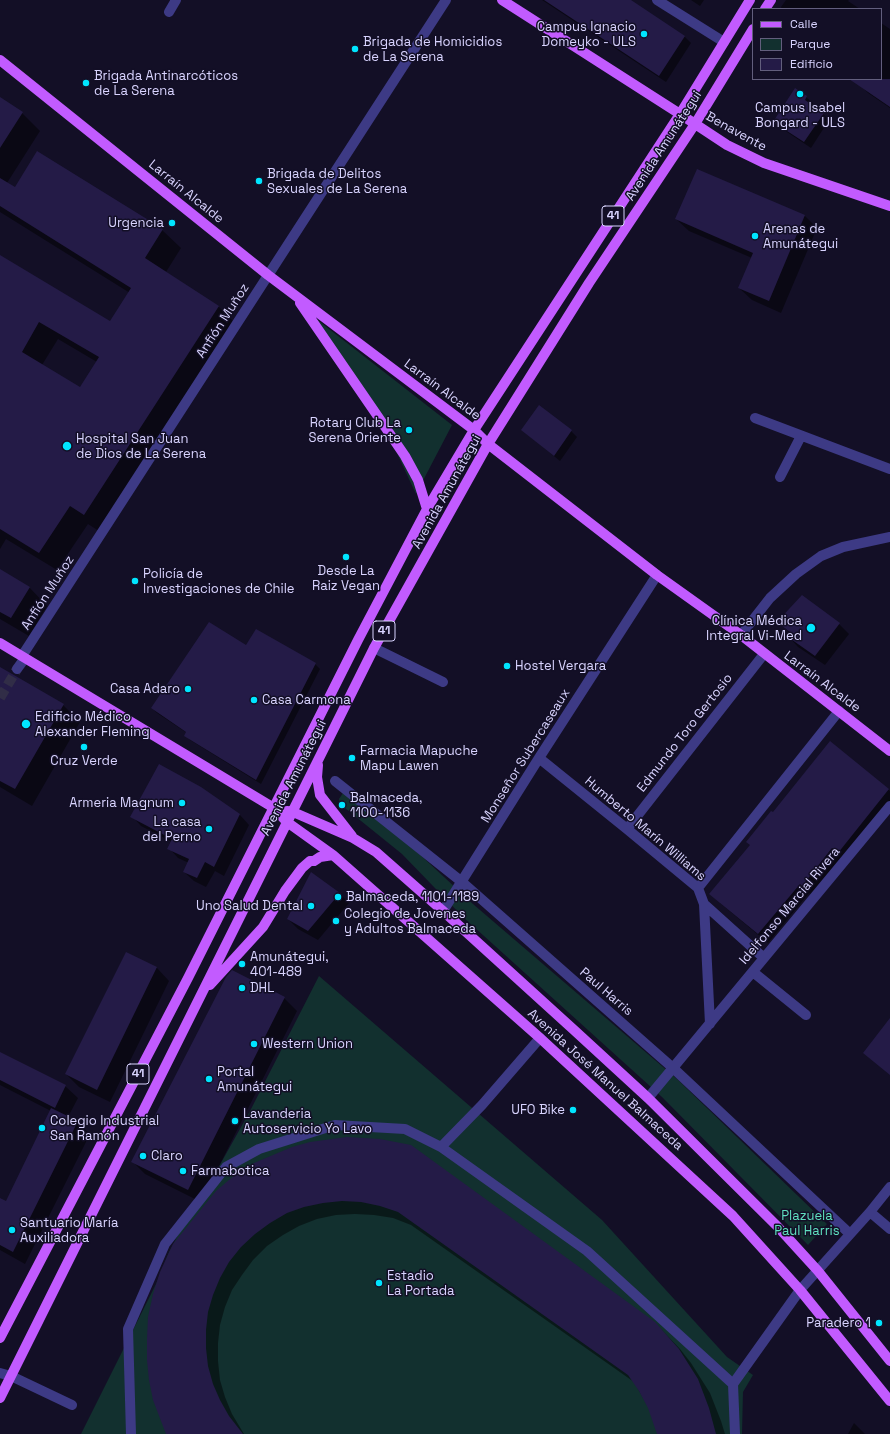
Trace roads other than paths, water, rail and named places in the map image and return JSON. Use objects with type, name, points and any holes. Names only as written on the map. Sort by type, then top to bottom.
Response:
[{"type":"main road","name":"Benavente","points":[[502,0],[727,145],[764,163],[890,206]]},
{"type":"main road","name":"Avenida Amunátegui","points":[[0,1338],[188,978],[358,640],[427,509],[474,430],[680,114],[750,0]]},
{"type":"main road","name":"Avenida Amunátegui","points":[[0,1398],[374,648],[488,444],[589,283],[695,124],[752,31]]},
{"type":"main road","name":"Larraín Alcalde","points":[[0,60],[268,275],[474,430],[488,444],[657,575],[741,635],[890,751]]},
{"type":"main road","points":[[296,296],[405,456],[418,480],[427,509]]},
{"type":"main road","name":"Avenida José Manuel Balmaceda","points":[[0,643],[274,808],[287,822],[333,855],[540,1038],[733,1216],[800,1290],[890,1401]]},
{"type":"main road","points":[[318,762],[316,777],[320,795],[353,838]]},
{"type":"main road","name":"Avenida José Manuel Balmaceda","points":[[274,808],[293,812],[353,838],[376,852],[443,911],[648,1098],[758,1206],[818,1271],[890,1361]]},
{"type":"main road","points":[[200,995],[263,927],[285,891],[302,868],[310,861],[314,861],[320,857],[333,855]]},
{"type":"street","points":[[169,12],[176,0]]},
{"type":"street","name":"Anfión Muñoz","points":[[17,669],[268,275],[446,0]]},
{"type":"street","points":[[658,0],[724,42]]},
{"type":"street","points":[[755,418],[890,469]]},
{"type":"street","points":[[780,476],[801,436]]},
{"type":"street","points":[[741,635],[770,598],[796,574],[821,556],[843,547],[890,537]]},
{"type":"street","name":"Monseñor Subercaseaux","points":[[443,911],[539,758],[657,575]]},
{"type":"street","points":[[374,648],[443,682]]},
{"type":"street","name":"Edmundo Toro Gertosio","points":[[627,829],[764,654]]},
{"type":"street","points":[[698,888],[839,711]]},
{"type":"street","name":"Humberto Marín Williams","points":[[539,758],[698,888],[704,904],[764,958]]},
{"type":"street","name":"Paul Harris","points":[[335,781],[462,882],[673,1068],[850,1234]]},
{"type":"street","name":"Idelfonso Marcial Rivera","points":[[648,1098],[890,806]]},
{"type":"street","points":[[704,904],[710,1024]]},
{"type":"street","points":[[753,972],[806,1015]]},
{"type":"street","points":[[442,1147],[482,1105],[540,1038]]},
{"type":"street","points":[[131,1434],[128,1329],[165,1244],[226,1167],[259,1149],[334,1125],[405,1129],[442,1147],[587,1250],[733,1384]]},
{"type":"street","points":[[735,1434],[733,1384],[800,1290],[870,1212],[890,1187]]},
{"type":"street","points":[[870,1212],[890,1229]]},
{"type":"street","points":[[0,1373],[11,1376],[72,1405]]},
{"type":"tunnel","points":[[0,698],[17,669]]},
{"type":"place","name":"Campus Ignacio Domeyko - ULS","points":[[644,34]]},
{"type":"place","name":"Brigada de Homicidios de La Serena","points":[[355,49]]},
{"type":"place","name":"Brigada Antinarcóticos de La Serena","points":[[86,83]]},
{"type":"place","name":"Campus Isabel Bongard - ULS","points":[[800,94]]},
{"type":"place","name":"Brigada de Delitos Sexuales de La Serena","points":[[259,181]]},
{"type":"place","name":"Urgencia","points":[[172,223]]},
{"type":"place","name":"Arenas de Amunátegui","points":[[755,236]]},
{"type":"place","name":"Rotary Club La Serena Oriente","points":[[409,430]]},
{"type":"place","name":"Hospital San Juan de Dios de La Serena","points":[[67,446]]},
{"type":"place","name":"Desde La Raiz Vegan","points":[[346,557]]},
{"type":"place","name":"Policía de Investigaciones de Chile","points":[[135,581]]},
{"type":"place","name":"Clínica Médica Integral Vi-Med","points":[[811,628]]},
{"type":"place","name":"Hostel Vergara","points":[[507,666]]},
{"type":"place","name":"Casa Adaro","points":[[188,689]]},
{"type":"place","name":"Casa Carmona","points":[[254,700]]},
{"type":"place","name":"Edificio Médico Alexander Fleming","points":[[26,724]]},
{"type":"place","name":"Cruz Verde","points":[[84,747]]},
{"type":"place","name":"Farmacia Mapuche Mapu Lawen","points":[[352,758]]},
{"type":"place","name":"Armeria Magnum","points":[[182,803]]},
{"type":"place","name":"Balmaceda, 1100-1136","points":[[342,805]]},
{"type":"place","name":"La casa del Perno","points":[[209,829]]},
{"type":"place","name":"Balmaceda, 1101-1189","points":[[338,897]]},
{"type":"place","name":"Uno Salud Dental","points":[[311,906]]},
{"type":"place","name":"Colegio de Jovenes y Adultos Balmaceda","points":[[336,921]]},
{"type":"place","name":"Amunátegui, 401-489","points":[[242,964]]},
{"type":"place","name":"DHL","points":[[242,988]]},
{"type":"place","name":"Western Union","points":[[254,1044]]},
{"type":"place","name":"Portal Amunátegui","points":[[209,1079]]},
{"type":"place","name":"UFO Bike","points":[[573,1110]]},
{"type":"place","name":"Lavanderia Autoservicio Yo Lavo","points":[[235,1121]]},
{"type":"place","name":"Colegio Industrial San Ramón","points":[[42,1128]]},
{"type":"place","name":"Claro","points":[[143,1156]]},
{"type":"place","name":"Farmabotica","points":[[183,1171]]},
{"type":"place","name":"Santuario María Auxiliadora","points":[[12,1230]]},
{"type":"place","name":"Estadio La Portada","points":[[379,1283]]},
{"type":"place","name":"Paradero 1","points":[[879,1323]]},
{"type":"park label","name":"Plazuela Paul Harris","points":[[807,1224]]}]
